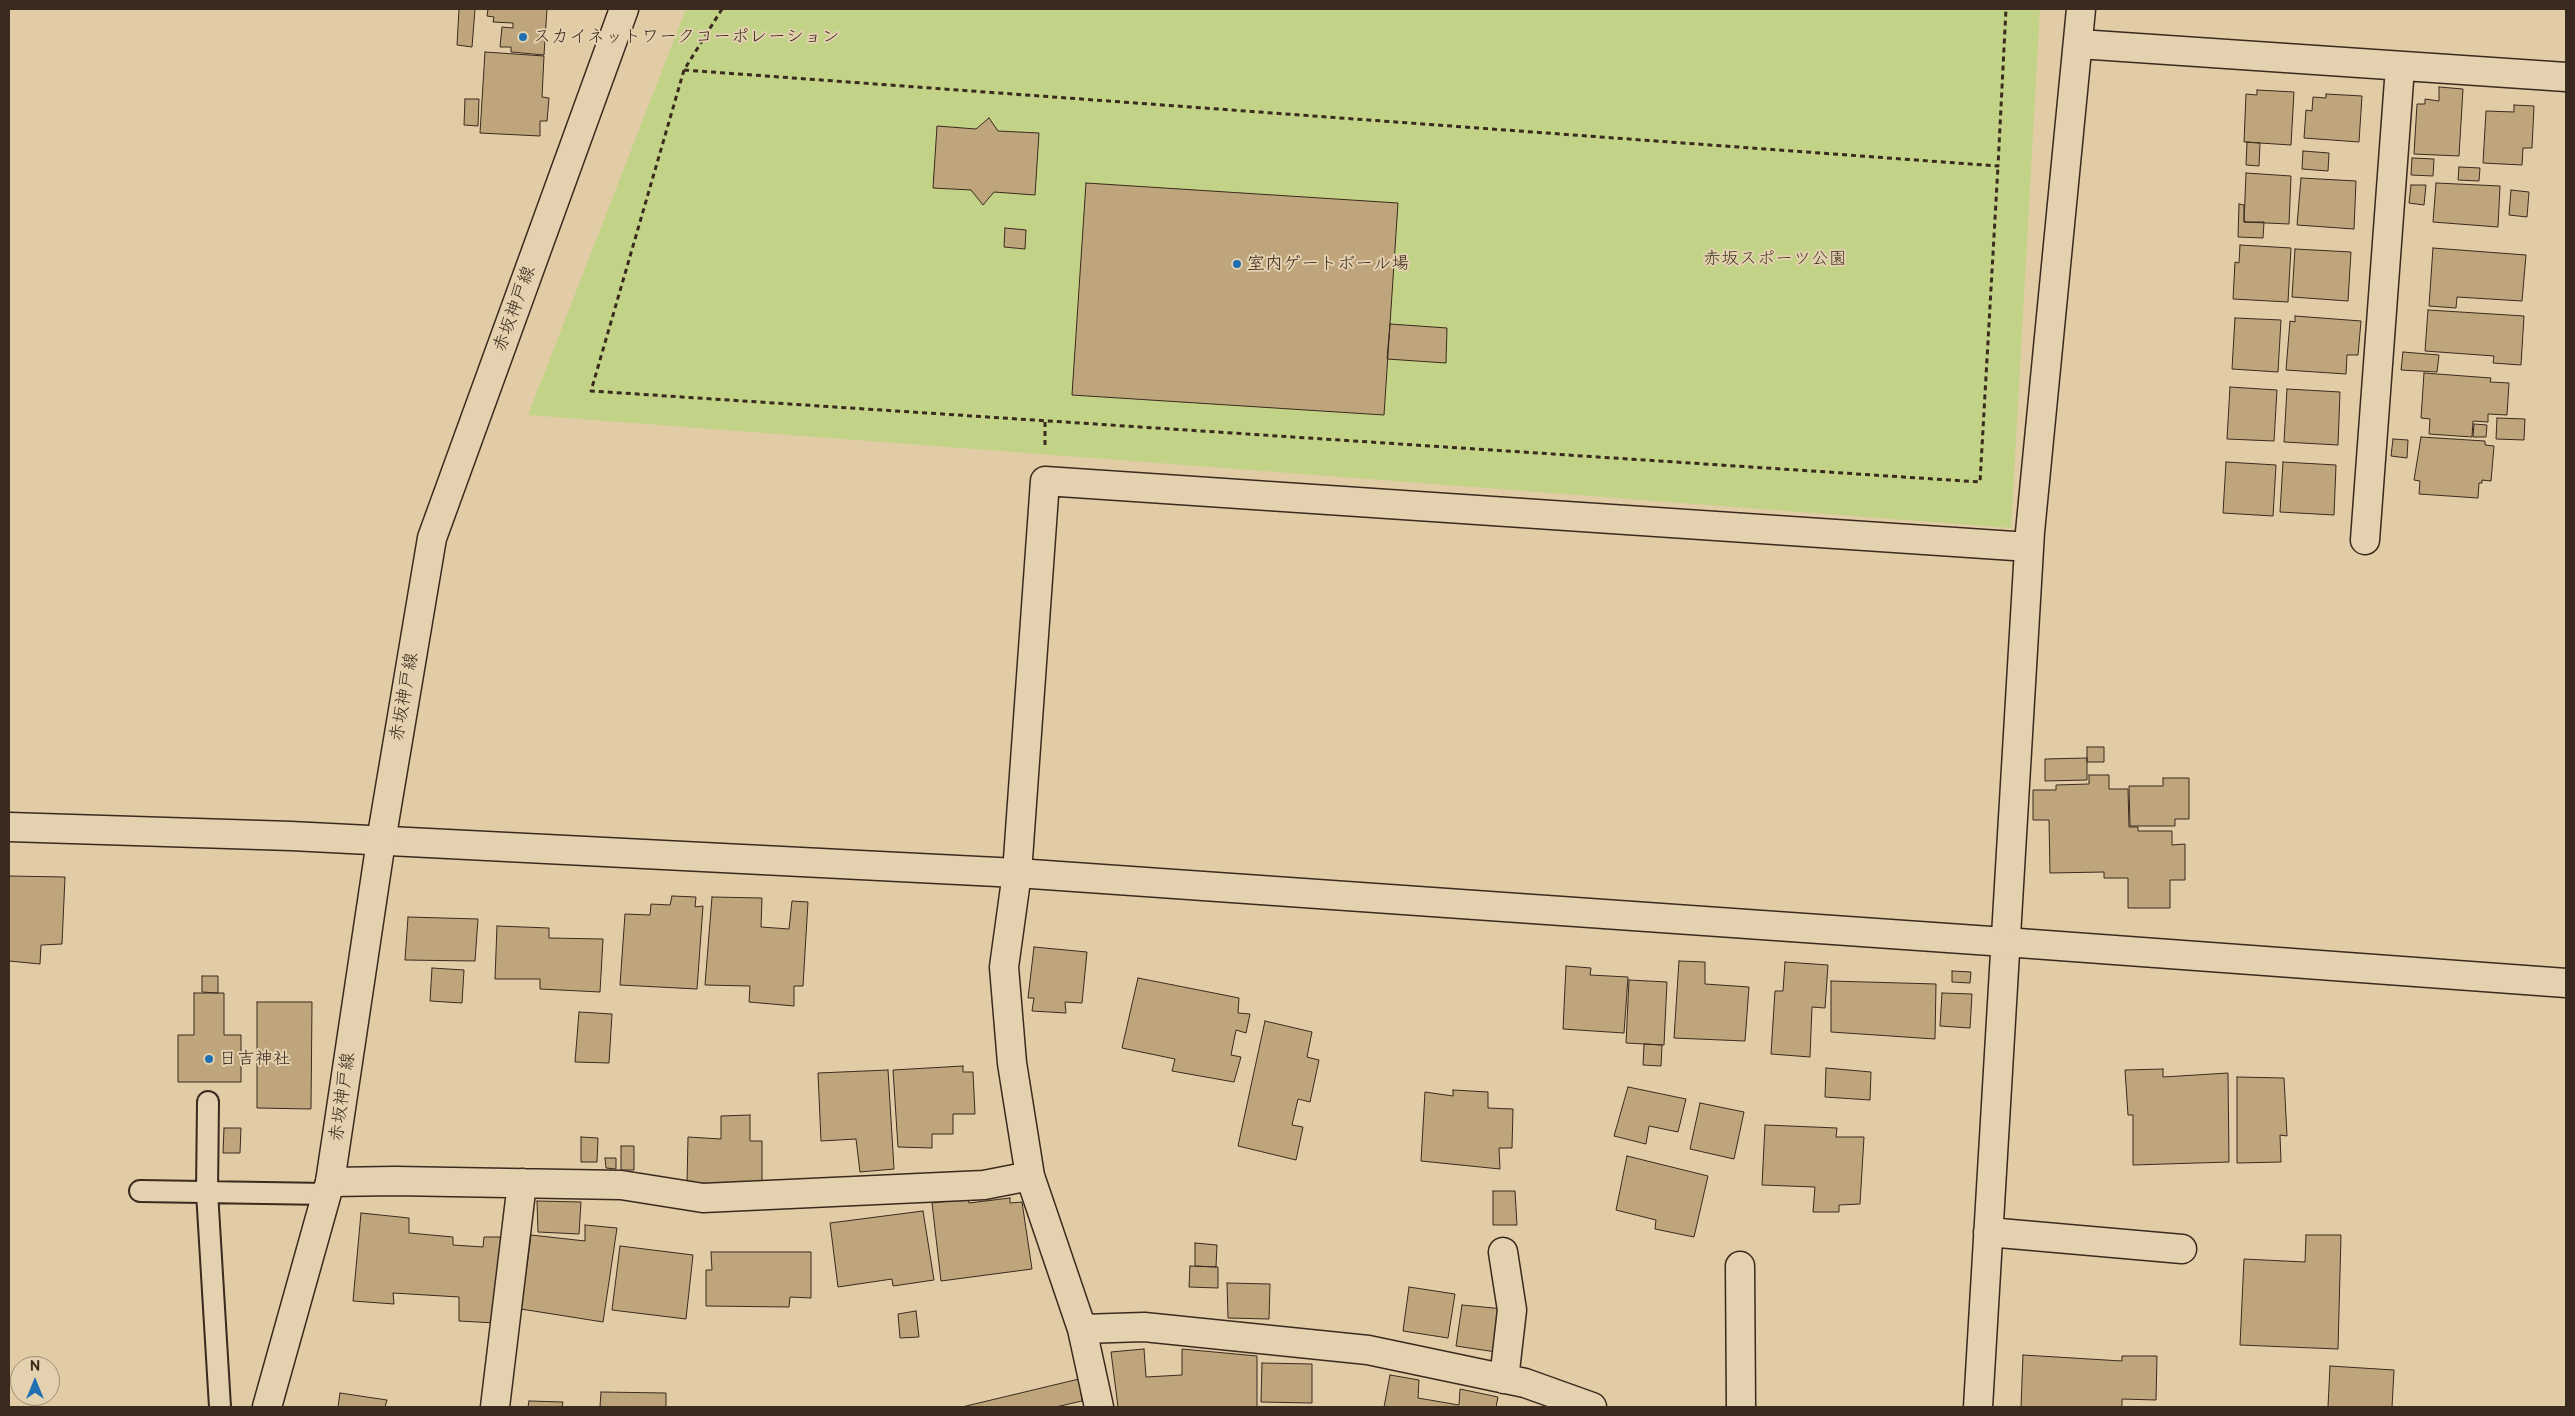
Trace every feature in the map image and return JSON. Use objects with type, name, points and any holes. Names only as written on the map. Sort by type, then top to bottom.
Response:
[{"type":"street","name":"赤坂神戸線","points":[[267,1407],[328,1188],[381,840],[432,538],[624,9]]},
{"type":"street","points":[[1978,1407],[2029,548],[2081,9]]},
{"type":"street","points":[[2079,44],[2400,67],[2566,76]]},
{"type":"street","points":[[2365,540],[2400,67]]},
{"type":"street","points":[[1098,1407],[1082,1328],[1030,1176],[1012,1063],[1004,967],[1017,872],[1045,481],[2029,548]]},
{"type":"street","points":[[9,827],[381,840],[1017,872],[2566,983]]},
{"type":"street","points":[[328,1188],[522,1183],[622,1185],[703,1198],[984,1185],[1030,1176]]},
{"type":"street","points":[[495,1407],[522,1183]]},
{"type":"street","points":[[1988,1232],[2182,1249]]},
{"type":"street","points":[[1503,1252],[1512,1310],[1504,1379]]},
{"type":"street","points":[[1740,1266],[1741,1407]]},
{"type":"street","points":[[1082,1328],[1144,1327],[1368,1350],[1525,1383],[1592,1407]]},
{"type":"lane","points":[[208,1102],[207,1192],[220,1407]]},
{"type":"lane","points":[[140,1190],[207,1192],[328,1188]]},
{"type":"path","points":[[722,9],[684,70],[591,391],[1980,482],[2006,9]]},
{"type":"path","points":[[684,70],[1998,166]]},
{"type":"green space","name":"赤坂スポーツ公園","points":[[686,9],[2040,9],[2011,528],[528,415]]},
{"type":"building","points":[[459,9],[475,9],[472,47],[457,45]]},
{"type":"building","name":"スカイネットワークコーポレーション","points":[[488,9],[547,9],[544,55],[511,52],[511,47],[500,47],[502,27],[513,28],[513,23],[493,22],[494,17],[487,16]]},
{"type":"building","points":[[485,52],[544,56],[542,97],[549,98],[547,121],[540,121],[540,136],[480,133]]},
{"type":"building","points":[[2439,87],[2463,89],[2459,156],[2414,154],[2417,104],[2425,104],[2425,99],[2439,101]]},
{"type":"building","points":[[2257,90],[2294,92],[2291,145],[2244,142],[2246,94],[2257,95]]},
{"type":"building","points":[[2326,94],[2362,96],[2359,142],[2304,138],[2306,110],[2312,111],[2313,97],[2326,98]]},
{"type":"building","points":[[465,99],[479,99],[478,126],[464,125]]},
{"type":"building","points":[[2514,105],[2534,106],[2532,148],[2523,148],[2522,165],[2483,163],[2486,111],[2514,112]]},
{"type":"building","points":[[989,118],[998,131],[1039,133],[1035,195],[994,192],[983,205],[971,190],[933,188],[937,126],[976,129]]},
{"type":"building","points":[[2247,142],[2260,143],[2259,166],[2246,165]]},
{"type":"building","points":[[2303,151],[2329,153],[2328,171],[2302,169]]},
{"type":"building","points":[[2412,158],[2434,159],[2433,176],[2411,175]]},
{"type":"building","points":[[2459,167],[2480,168],[2479,181],[2458,180]]},
{"type":"building","points":[[2246,173],[2291,176],[2289,224],[2244,222]]},
{"type":"building","points":[[2301,178],[2356,181],[2354,229],[2297,225]]},
{"type":"building","name":"室内ゲートボール場","points":[[1086,183],[1398,203],[1384,415],[1072,395]]},
{"type":"building","points":[[2436,183],[2500,186],[2498,227],[2433,222]]},
{"type":"building","points":[[2411,185],[2426,185],[2424,205],[2409,203]]},
{"type":"building","points":[[2511,190],[2529,192],[2527,217],[2509,215]]},
{"type":"building","points":[[2239,204],[2244,205],[2244,222],[2264,222],[2263,238],[2238,237]]},
{"type":"building","points":[[1005,228],[1026,230],[1025,249],[1004,247]]},
{"type":"building","points":[[2240,245],[2291,248],[2288,302],[2233,299],[2235,262],[2239,263]]},
{"type":"building","points":[[2433,248],[2526,255],[2522,301],[2457,297],[2456,308],[2429,306]]},
{"type":"building","points":[[2295,249],[2351,252],[2348,301],[2292,297]]},
{"type":"building","points":[[2428,310],[2524,316],[2521,365],[2493,363],[2494,356],[2425,351]]},
{"type":"building","points":[[2295,316],[2361,321],[2358,355],[2347,355],[2346,374],[2286,370],[2290,321],[2295,322]]},
{"type":"building","points":[[2235,318],[2281,320],[2278,372],[2232,369]]},
{"type":"building","points":[[1390,324],[1447,328],[1446,363],[1387,359]]},
{"type":"building","points":[[2403,352],[2439,355],[2437,372],[2401,370]]},
{"type":"building","points":[[2424,373],[2491,378],[2490,382],[2509,383],[2507,415],[2488,414],[2488,422],[2473,421],[2472,437],[2429,434],[2430,419],[2421,418]]},
{"type":"building","points":[[2230,387],[2277,390],[2274,441],[2227,439]]},
{"type":"building","points":[[2287,389],[2340,392],[2338,445],[2284,442]]},
{"type":"building","points":[[2497,418],[2525,419],[2524,440],[2496,439]]},
{"type":"building","points":[[2474,424],[2487,425],[2486,437],[2473,437]]},
{"type":"building","points":[[2421,437],[2485,441],[2485,445],[2494,446],[2491,481],[2482,480],[2482,483],[2479,483],[2478,498],[2419,494],[2420,481],[2414,480]]},
{"type":"building","points":[[2393,439],[2408,440],[2407,458],[2391,456]]},
{"type":"building","points":[[2226,462],[2276,465],[2273,516],[2223,513]]},
{"type":"building","points":[[2283,462],[2336,465],[2334,515],[2280,512]]},
{"type":"building","points":[[2087,747],[2104,747],[2104,762],[2087,762]]},
{"type":"building","points":[[2087,758],[2087,780],[2045,781],[2045,759]]},
{"type":"building","points":[[2089,775],[2109,775],[2109,789],[2128,789],[2129,827],[2138,827],[2138,831],[2172,831],[2172,845],[2185,844],[2185,880],[2170,880],[2170,908],[2128,908],[2128,878],[2104,878],[2104,872],[2050,873],[2049,820],[2033,820],[2033,790],[2056,790],[2056,785],[2089,784]]},
{"type":"building","points":[[2163,778],[2189,778],[2189,819],[2175,819],[2175,826],[2130,826],[2129,786],[2163,786]]},
{"type":"building","points":[[9,876],[65,877],[62,944],[41,945],[40,964],[9,961]]},
{"type":"building","points":[[672,896],[696,897],[695,907],[703,906],[697,989],[620,985],[625,914],[650,915],[651,904],[670,905]]},
{"type":"building","points":[[712,897],[762,898],[761,927],[789,929],[792,901],[808,902],[803,986],[794,986],[794,1006],[749,1002],[750,986],[705,985]]},
{"type":"building","points":[[408,917],[478,919],[475,961],[405,960]]},
{"type":"building","points":[[497,926],[549,928],[549,938],[603,939],[600,992],[540,989],[540,979],[495,979]]},
{"type":"building","points":[[1034,947],[1087,952],[1082,1003],[1065,1002],[1066,1013],[1032,1011],[1034,998],[1028,998]]},
{"type":"building","points":[[1679,961],[1705,962],[1705,984],[1749,987],[1745,1041],[1674,1038]]},
{"type":"building","points":[[1785,962],[1828,965],[1825,1008],[1812,1007],[1810,1057],[1771,1054],[1775,991],[1783,991]]},
{"type":"building","points":[[1566,966],[1591,968],[1590,975],[1628,977],[1624,1033],[1563,1029]]},
{"type":"building","points":[[432,968],[464,970],[462,1003],[430,1001]]},
{"type":"building","points":[[1952,971],[1971,972],[1970,983],[1952,982]]},
{"type":"building","points":[[202,976],[218,976],[218,993],[202,992]]},
{"type":"building","points":[[1138,978],[1239,998],[1238,1013],[1250,1014],[1246,1033],[1236,1030],[1231,1055],[1241,1057],[1234,1082],[1172,1071],[1175,1059],[1122,1048]]},
{"type":"building","points":[[1629,980],[1667,982],[1664,1045],[1626,1043]]},
{"type":"building","points":[[1831,981],[1936,984],[1935,1039],[1831,1032]]},
{"type":"building","name":"日吉神社","points":[[194,993],[224,993],[224,1035],[241,1035],[241,1082],[178,1082],[178,1035],[194,1035]]},
{"type":"building","points":[[1942,993],[1972,994],[1970,1028],[1940,1026]]},
{"type":"building","points":[[257,1002],[312,1002],[311,1109],[257,1108]]},
{"type":"building","points":[[579,1012],[612,1014],[609,1063],[575,1062]]},
{"type":"building","points":[[1265,1021],[1312,1032],[1307,1057],[1319,1060],[1310,1102],[1298,1099],[1292,1125],[1303,1127],[1296,1160],[1238,1146]]},
{"type":"building","points":[[1644,1044],[1662,1045],[1661,1066],[1643,1065]]},
{"type":"building","points":[[963,1066],[963,1072],[973,1072],[975,1114],[953,1114],[953,1134],[932,1134],[932,1148],[898,1147],[893,1070]]},
{"type":"building","points":[[1826,1068],[1871,1072],[1870,1100],[1825,1097]]},
{"type":"building","points":[[2163,1069],[2163,1077],[2228,1073],[2229,1162],[2133,1165],[2133,1115],[2128,1115],[2125,1070]]},
{"type":"building","points":[[888,1070],[894,1169],[860,1172],[856,1139],[821,1141],[818,1073]]},
{"type":"building","points":[[2237,1077],[2284,1078],[2287,1136],[2280,1135],[2281,1162],[2237,1163]]},
{"type":"building","points":[[1628,1087],[1686,1099],[1678,1132],[1649,1126],[1646,1144],[1614,1136]]},
{"type":"building","points":[[1453,1090],[1488,1092],[1488,1108],[1513,1109],[1512,1148],[1499,1148],[1500,1169],[1421,1161],[1425,1092],[1453,1096]]},
{"type":"building","points":[[1700,1103],[1744,1112],[1734,1159],[1690,1149]]},
{"type":"building","points":[[750,1115],[750,1141],[762,1141],[762,1184],[687,1183],[688,1137],[721,1139],[721,1116]]},
{"type":"building","points":[[1765,1125],[1837,1128],[1836,1137],[1864,1137],[1860,1204],[1839,1205],[1839,1212],[1813,1212],[1815,1187],[1762,1185]]},
{"type":"building","points":[[224,1128],[241,1128],[240,1153],[223,1153]]},
{"type":"building","points":[[581,1137],[598,1138],[597,1162],[581,1162]]},
{"type":"building","points":[[621,1146],[634,1146],[634,1170],[621,1170]]},
{"type":"building","points":[[1627,1156],[1708,1176],[1694,1237],[1655,1229],[1656,1220],[1616,1210]]},
{"type":"building","points":[[605,1158],[616,1158],[616,1169],[606,1168]]},
{"type":"building","points":[[1493,1191],[1515,1191],[1517,1225],[1493,1225]]},
{"type":"building","points":[[1010,1198],[1010,1203],[1022,1202],[1032,1269],[941,1281],[932,1203],[968,1199],[969,1203]]},
{"type":"building","points":[[537,1201],[581,1202],[579,1234],[538,1232]]},
{"type":"building","points":[[923,1211],[934,1280],[893,1286],[892,1279],[838,1287],[830,1223]]},
{"type":"building","points":[[361,1213],[409,1218],[409,1233],[453,1237],[453,1245],[483,1247],[484,1237],[503,1237],[496,1323],[459,1321],[459,1297],[393,1293],[394,1304],[353,1301]]},
{"type":"building","points":[[585,1225],[617,1228],[603,1322],[521,1309],[531,1235],[585,1241]]},
{"type":"building","points":[[2306,1235],[2341,1235],[2338,1349],[2240,1345],[2244,1259],[2305,1262]]},
{"type":"building","points":[[1195,1243],[1217,1245],[1216,1267],[1195,1266]]},
{"type":"building","points":[[620,1246],[693,1255],[686,1319],[612,1310]]},
{"type":"building","points":[[711,1252],[811,1252],[811,1298],[790,1297],[789,1307],[706,1306],[706,1270],[712,1270]]},
{"type":"building","points":[[1190,1266],[1218,1267],[1218,1288],[1189,1287]]},
{"type":"building","points":[[1227,1283],[1270,1284],[1269,1319],[1228,1318]]},
{"type":"building","points":[[1409,1287],[1455,1294],[1448,1338],[1403,1331]]},
{"type":"building","points":[[1462,1305],[1504,1309],[1496,1352],[1456,1346]]},
{"type":"building","points":[[916,1311],[919,1337],[900,1338],[898,1314]]},
{"type":"building","points":[[1144,1349],[1146,1377],[1182,1375],[1182,1349],[1257,1356],[1257,1407],[1118,1407],[1111,1352]]},
{"type":"building","points":[[2023,1355],[2122,1361],[2122,1356],[2157,1356],[2156,1400],[2122,1399],[2122,1407],[2021,1407]]},
{"type":"building","points":[[1262,1363],[1312,1364],[1312,1403],[1261,1402]]},
{"type":"building","points":[[2330,1366],[2394,1370],[2392,1407],[2328,1407]]},
{"type":"building","points":[[1390,1375],[1419,1380],[1418,1398],[1459,1405],[1460,1389],[1498,1397],[1496,1407],[1384,1407]]},
{"type":"building","points":[[1079,1379],[1082,1401],[1056,1407],[962,1407]]},
{"type":"building","points":[[601,1392],[666,1393],[666,1407],[600,1407]]},
{"type":"building","points":[[340,1393],[387,1400],[385,1407],[338,1407]]},
{"type":"building","points":[[529,1401],[563,1402],[562,1407],[528,1407]]},
{"type":"place","name":"スカイネットワークコーポレーション","points":[[523,37]]},
{"type":"place","name":"室内ゲートボール場","points":[[1237,264]]},
{"type":"place","name":"日吉神社","points":[[209,1059]]}]
